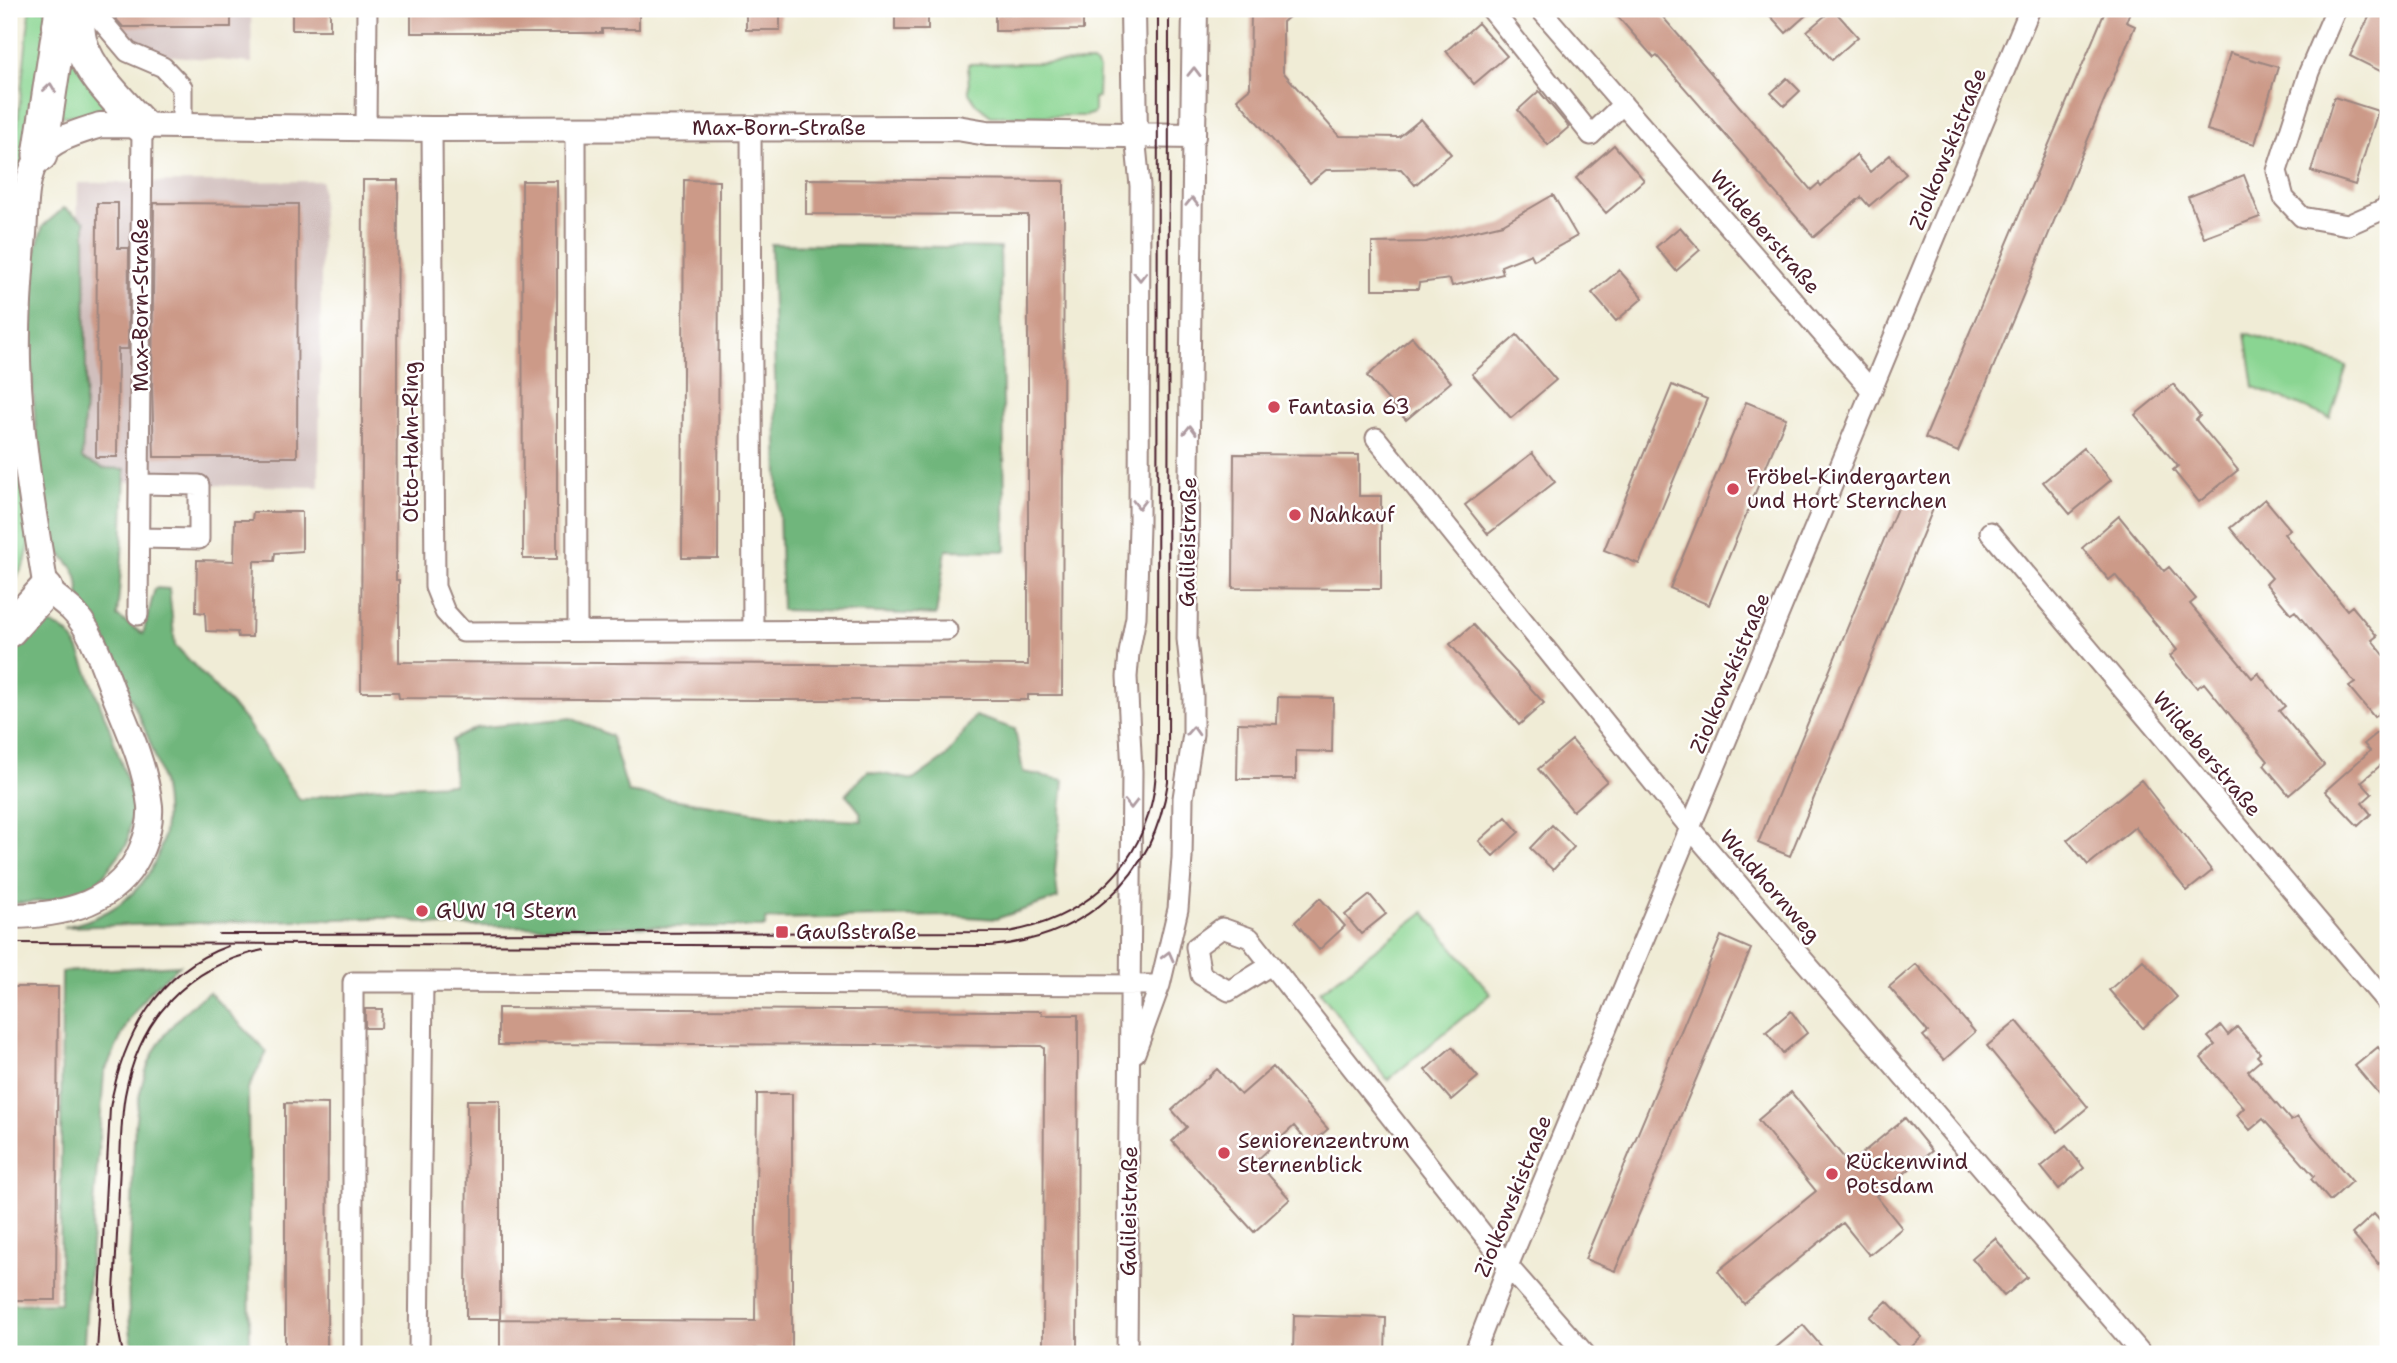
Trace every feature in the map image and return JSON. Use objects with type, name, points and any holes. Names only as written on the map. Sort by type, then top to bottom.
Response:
[{"type":"highway","points":[[40,155],[62,9]]},
{"type":"highway","points":[[77,9],[80,42],[93,66],[108,89],[142,126]]},
{"type":"highway","points":[[9,630],[46,589]]},
{"type":"street","points":[[101,9],[101,20],[128,52],[163,67],[182,86],[182,126]]},
{"type":"street","points":[[366,128],[367,9]]},
{"type":"street","name":"Galileistraße","points":[[1127,1354],[1132,763],[1127,677],[1136,617],[1139,499],[1140,186],[1135,135],[1133,9]]},
{"type":"street","name":"Galileistraße","points":[[1130,1067],[1160,985],[1178,909],[1183,798],[1192,751],[1194,722],[1192,669],[1187,639],[1195,9]]},
{"type":"street","points":[[1491,9],[1591,135],[1623,104]]},
{"type":"street","name":"Wildeberstraße","points":[[1541,9],[1872,391]]},
{"type":"street","name":"Ziolkowskistraße","points":[[1474,1354],[1508,1266],[2030,9]]},
{"type":"street","points":[[2336,9],[2309,72],[2277,171],[2284,198],[2302,218],[2348,225],[2384,209],[2388,204]]},
{"type":"street","name":"Max-Born-Straße","points":[[40,155],[61,138],[100,125],[432,129],[957,128],[987,133],[1193,136]]},
{"type":"street","name":"Max-Born-Straße","points":[[138,615],[142,126]]},
{"type":"street","points":[[751,127],[753,631]]},
{"type":"street","name":"Otto-Hahn-Ring","points":[[432,129],[435,587],[445,612],[463,632],[947,630]]},
{"type":"street","points":[[576,129],[577,631]]},
{"type":"street","points":[[9,916],[74,910],[112,890],[125,878],[138,859],[146,838],[150,808],[143,772],[131,735],[89,635],[72,610],[46,589],[25,443],[18,363],[19,281],[27,196],[33,169],[40,155]]},
{"type":"street","name":"Waldhornweg","points":[[1376,438],[1690,828],[2142,1354]]},
{"type":"street","points":[[139,484],[198,485],[199,539],[139,538]]},
{"type":"street","name":"Wildeberstraße","points":[[1990,533],[2388,1004]]},
{"type":"street","points":[[1271,965],[1508,1266],[1585,1354]]},
{"type":"street","points":[[353,1354],[353,982],[1160,985]]},
{"type":"street","points":[[419,1354],[422,982]]},
{"type":"shaded area","points":[[101,9],[251,9],[252,63],[128,52]]},
{"type":"shaded area","points":[[322,181],[319,487],[140,484],[73,473],[78,183]]},
{"type":"green space","points":[[30,9],[57,9],[17,189],[9,281],[9,202]]},
{"type":"green space","points":[[68,46],[104,105],[99,113],[56,117]]},
{"type":"green space","points":[[1093,62],[1099,69],[1098,97],[1094,98],[1094,113],[1085,116],[991,116],[976,104],[969,93],[968,64]]},
{"type":"green space","points":[[64,208],[85,221],[86,378],[82,459],[103,468],[125,469],[117,616],[143,634],[155,588],[169,589],[175,645],[245,720],[300,800],[370,787],[454,784],[452,740],[476,728],[571,718],[611,736],[628,792],[784,817],[862,821],[860,812],[846,794],[868,771],[913,780],[946,757],[975,716],[1015,729],[1023,772],[1064,780],[1055,872],[1058,898],[996,919],[952,916],[766,919],[765,927],[443,926],[394,918],[373,918],[63,927],[106,912],[125,900],[141,884],[156,861],[163,836],[165,811],[163,786],[147,736],[103,636],[81,603],[75,572],[50,538],[36,431],[29,341],[32,262],[43,226]]},
{"type":"green space","points":[[771,244],[1000,248],[1006,551],[946,550],[936,615],[782,610]]},
{"type":"green space","points":[[2246,333],[2347,366],[2330,418],[2254,387]]},
{"type":"green space","points":[[9,374],[29,546],[25,563],[13,589],[15,601],[9,618]]},
{"type":"green space","points":[[41,624],[64,631],[79,650],[134,801],[127,844],[97,884],[73,896],[9,904],[9,650],[22,634]]},
{"type":"green space","points":[[1424,912],[1491,994],[1388,1080],[1320,992]]},
{"type":"green space","points":[[180,965],[149,992],[129,1020],[104,1073],[83,1354],[9,1354],[9,1304],[60,1303],[62,972]]},
{"type":"green space","points":[[209,992],[267,1052],[248,1089],[250,1354],[134,1354],[128,1282],[134,1139],[141,1088],[150,1059],[163,1037],[189,1008]]},
{"type":"building","points":[[116,9],[231,9],[231,27],[123,27],[116,19]]},
{"type":"building","points":[[292,9],[330,9],[330,30],[292,30]]},
{"type":"building","points":[[411,9],[639,9],[639,29],[602,29],[602,33],[411,33]]},
{"type":"building","points":[[746,9],[780,9],[780,30],[746,30]]},
{"type":"building","points":[[895,9],[928,9],[928,30],[895,30]]},
{"type":"building","points":[[1046,9],[1083,9],[1083,30],[995,31],[995,14],[1046,13]]},
{"type":"building","points":[[1251,9],[1298,9],[1283,22],[1283,72],[1339,136],[1399,137],[1421,119],[1451,154],[1415,185],[1401,169],[1326,170],[1310,183],[1237,99],[1250,88]]},
{"type":"building","points":[[1611,9],[1656,9],[1811,190],[1819,183],[1821,186],[1856,155],[1870,172],[1890,155],[1906,174],[1869,206],[1861,197],[1814,237],[1657,56],[1654,58]]},
{"type":"building","points":[[1764,9],[1813,9],[1786,33]]},
{"type":"building","points":[[1833,9],[1858,37],[1832,60],[1807,31]]},
{"type":"building","points":[[2106,9],[2131,9],[2126,22],[2135,26],[1958,452],[1925,438]]},
{"type":"building","points":[[2373,9],[2388,9],[2388,75],[2350,56]]},
{"type":"building","points":[[1478,23],[1507,56],[1474,84],[1446,51]]},
{"type":"building","points":[[2230,53],[2278,67],[2255,144],[2207,130]]},
{"type":"building","points":[[1787,78],[1800,91],[1784,106],[1771,93]]},
{"type":"building","points":[[1539,91],[1569,127],[1548,145],[1518,110]]},
{"type":"building","points":[[2334,97],[2378,111],[2355,185],[2311,171]]},
{"type":"building","points":[[1614,145],[1644,180],[1606,213],[1576,178]]},
{"type":"building","points":[[2244,175],[2260,217],[2204,238],[2188,197]]},
{"type":"building","points":[[806,179],[1064,181],[1062,695],[1028,695],[1028,700],[759,700],[399,698],[398,692],[361,692],[363,180],[398,180],[396,580],[399,580],[399,662],[1028,665],[1028,215],[806,214]]},
{"type":"building","points":[[684,180],[719,181],[718,558],[682,558]]},
{"type":"building","points":[[522,181],[557,181],[557,559],[523,559]]},
{"type":"building","points":[[1553,195],[1577,236],[1534,260],[1531,254],[1501,266],[1503,274],[1452,286],[1450,279],[1419,283],[1418,289],[1372,289],[1372,243],[1426,242],[1503,224]]},
{"type":"building","points":[[97,203],[118,203],[118,248],[129,248],[128,349],[118,349],[117,457],[96,457]]},
{"type":"building","points":[[154,203],[298,204],[297,457],[154,457]]},
{"type":"building","points":[[1680,227],[1700,250],[1676,271],[1656,247]]},
{"type":"building","points":[[1619,270],[1643,298],[1616,321],[1592,293]]},
{"type":"building","points":[[1517,335],[1556,380],[1511,418],[1472,374]]},
{"type":"building","points":[[1412,337],[1451,382],[1406,420],[1367,376]]},
{"type":"building","points":[[2173,384],[2200,416],[2196,420],[2238,470],[2199,502],[2173,470],[2178,466],[2135,415]]},
{"type":"building","points":[[1672,385],[1707,399],[1639,564],[1604,550]]},
{"type":"building","points":[[1746,402],[1786,418],[1709,605],[1670,588]]},
{"type":"building","points":[[2084,448],[2111,480],[2070,514],[2043,482]]},
{"type":"building","points":[[1532,453],[1555,482],[1488,534],[1465,505]]},
{"type":"building","points":[[1234,454],[1359,455],[1359,496],[1381,496],[1381,589],[1233,588]]},
{"type":"building","points":[[1902,496],[1933,509],[1790,856],[1758,843]]},
{"type":"building","points":[[2265,499],[2290,529],[2284,534],[2347,610],[2352,606],[2377,636],[2372,640],[2388,660],[2388,705],[2374,717],[2349,687],[2355,683],[2295,611],[2291,614],[2266,584],[2272,578],[2230,528]]},
{"type":"building","points":[[253,512],[302,512],[302,551],[275,553],[274,561],[254,561],[252,637],[238,637],[237,632],[206,631],[205,613],[196,612],[197,560],[234,561],[235,520],[252,520]]},
{"type":"building","points":[[2119,516],[2164,571],[2169,567],[2196,599],[2190,604],[2252,678],[2258,673],[2285,706],[2279,711],[2324,765],[2289,795],[2264,765],[2268,761],[2204,683],[2197,688],[2170,656],[2177,650],[2115,575],[2109,580],[2082,548]]},
{"type":"building","points":[[1473,625],[1544,703],[1519,725],[1450,644]]},
{"type":"building","points":[[1278,697],[1333,698],[1332,752],[1296,751],[1296,779],[1237,779],[1238,723],[1277,724]]},
{"type":"building","points":[[2381,730],[2388,736],[2388,772],[2382,764],[2361,782],[2372,794],[2362,803],[2371,814],[2358,826],[2325,791],[2370,751],[2364,744]]},
{"type":"building","points":[[1572,740],[1607,781],[1573,811],[1538,769]]},
{"type":"building","points":[[2141,780],[2212,871],[2187,891],[2135,827],[2088,865],[2067,840]]},
{"type":"building","points":[[1506,817],[1519,832],[1493,856],[1479,841]]},
{"type":"building","points":[[1552,825],[1574,847],[1553,870],[1530,848]]},
{"type":"building","points":[[1370,895],[1386,914],[1361,934],[1345,915]]},
{"type":"building","points":[[1320,898],[1345,926],[1319,950],[1295,922]]},
{"type":"building","points":[[1721,936],[1751,949],[1615,1271],[1585,1259]]},
{"type":"building","points":[[2143,960],[2177,997],[2143,1028],[2109,990]]},
{"type":"building","points":[[1916,964],[1975,1032],[1944,1060],[1923,1036],[1928,1032],[1889,987]]},
{"type":"building","points":[[9,987],[58,987],[56,1300],[9,1300]]},
{"type":"building","points":[[498,1008],[1041,1011],[1042,1015],[1078,1015],[1077,1354],[1043,1354],[1044,1048],[1041,1046],[498,1045]]},
{"type":"building","points":[[365,1009],[382,1009],[381,1028],[365,1028]]},
{"type":"building","points":[[1791,1011],[1807,1033],[1783,1053],[1766,1032]]},
{"type":"building","points":[[2017,1021],[2088,1107],[2058,1132],[1987,1046]]},
{"type":"building","points":[[2221,1026],[2228,1035],[2237,1027],[2260,1053],[2257,1056],[2261,1060],[2248,1071],[2291,1121],[2297,1117],[2352,1181],[2330,1201],[2311,1179],[2314,1176],[2263,1119],[2250,1130],[2237,1115],[2244,1108],[2201,1058],[2215,1045],[2208,1037]]},
{"type":"building","points":[[1452,1047],[1478,1077],[1451,1100],[1425,1070]]},
{"type":"building","points":[[2378,1047],[2388,1059],[2388,1105],[2355,1066]]},
{"type":"building","name":"Seniorenzentrum Sternenblick","points":[[1273,1067],[1328,1129],[1310,1145],[1294,1126],[1256,1161],[1290,1199],[1254,1232],[1172,1141],[1187,1127],[1172,1110],[1217,1069],[1241,1095]]},
{"type":"building","points":[[1791,1092],[1849,1164],[1905,1118],[1932,1151],[1876,1196],[1902,1228],[1869,1255],[1843,1223],[1744,1304],[1718,1271],[1816,1191],[1758,1120]]},
{"type":"building","points":[[757,1094],[792,1094],[792,1350],[755,1349],[755,1354],[500,1354],[500,1319],[755,1321]]},
{"type":"building","points":[[467,1100],[500,1100],[500,1319],[466,1319]]},
{"type":"building","points":[[285,1103],[328,1104],[327,1354],[285,1354]]},
{"type":"building","points":[[2066,1146],[2084,1168],[2059,1189],[2041,1167]]},
{"type":"building","points":[[2374,1214],[2388,1230],[2388,1256],[2379,1264],[2352,1234]]},
{"type":"building","points":[[1995,1238],[2027,1277],[2004,1296],[1972,1258]]},
{"type":"building","points":[[1887,1301],[1922,1337],[1905,1353],[1870,1317]]},
{"type":"building","points":[[1294,1315],[1386,1318],[1385,1354],[1293,1354]]},
{"type":"building","points":[[1803,1325],[1828,1354],[1768,1354]]},
{"type":"tram line","points":[[219,934],[1008,932],[1034,926],[1080,905],[1117,873],[1143,830],[1153,797],[1156,771],[1158,9]]},
{"type":"tram line","points":[[9,943],[990,946],[1025,941],[1056,931],[1085,916],[1110,897],[1131,874],[1148,847],[1160,816],[1168,782],[1169,9]]},
{"type":"tram line","points":[[97,1354],[110,1108],[124,1056],[134,1032],[163,990],[203,957],[228,946]]},
{"type":"tram line","points":[[123,1354],[114,1291],[122,1117],[132,1068],[155,1020],[171,1000],[211,969],[263,950]]},
{"type":"place","name":"Fantasia 63","points":[[1274,407]]},
{"type":"place","name":"Fröbel-Kindergarten und Hort Sternchen","points":[[1733,489]]},
{"type":"place","name":"Nahkauf","points":[[1295,515]]},
{"type":"place","name":"GUW 19 Stern","points":[[422,911]]},
{"type":"place","name":"Gaußstraße","points":[[782,932]]},
{"type":"place","name":"Seniorenzentrum Sternenblick","points":[[1224,1153]]},
{"type":"place","name":"Rückenwind Potsdam","points":[[1832,1174]]}]
